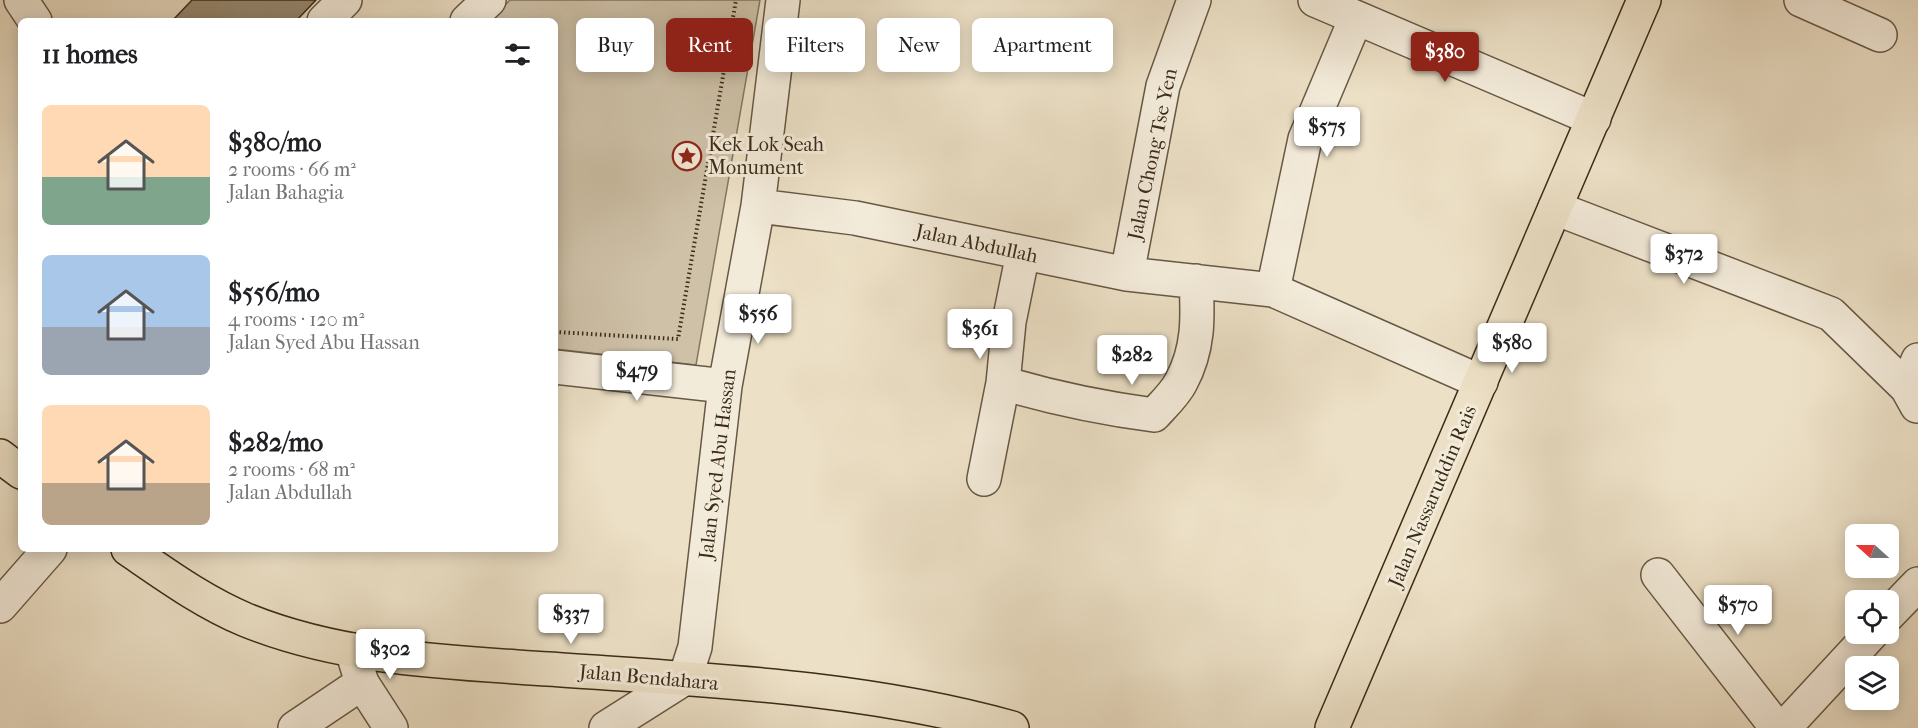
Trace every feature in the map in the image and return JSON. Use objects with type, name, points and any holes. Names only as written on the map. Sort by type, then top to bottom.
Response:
[{"type":"main road","name":"Jalan Nassaruddin Rais","points":[[1332,728],[1644,0]]},
{"type":"main road","points":[[0,456],[18,470]]},
{"type":"main road","name":"Jalan Bendahara","points":[[132,552],[189,591],[245,619],[301,639],[352,650],[414,659],[685,678],[851,695],[969,716],[1012,728]]},
{"type":"street","points":[[21,0],[33,18]]},
{"type":"street","points":[[327,18],[345,0]]},
{"type":"street","points":[[470,18],[489,0]]},
{"type":"street","name":"Jalan Syed Abu Hassan","points":[[685,678],[695,647],[725,386],[758,206],[783,0]]},
{"type":"street","name":"Jalan Chong Tse Yen","points":[[1127,274],[1163,86],[1194,0]]},
{"type":"street","points":[[1315,0],[1594,119]]},
{"type":"street","points":[[1801,0],[1880,35]]},
{"type":"street","points":[[1273,290],[1305,139],[1356,18]]},
{"type":"street","name":"Jalan Abdullah","points":[[758,206],[855,218],[1127,274],[1273,290],[1481,382]]},
{"type":"street","points":[[1555,208],[1831,314],[1914,385]]},
{"type":"street","points":[[984,479],[1003,383],[1010,322],[1023,253]]},
{"type":"street","points":[[1003,383],[1053,398],[1154,415],[1181,384],[1194,352],[1199,322],[1196,281]]},
{"type":"street","points":[[558,368],[725,386]]},
{"type":"street","points":[[0,606],[47,552]]},
{"type":"street","points":[[1658,575],[1778,728]]},
{"type":"street","points":[[1899,604],[1918,584]]},
{"type":"street","points":[[1784,728],[1862,644]]},
{"type":"street","points":[[352,650],[362,683],[391,728]]},
{"type":"street","points":[[606,728],[685,678]]},
{"type":"street","points":[[295,728],[362,683]]},
{"type":"path","points":[[558,332],[678,339],[736,0]]},
{"type":"shaded area","points":[[510,0],[760,0],[753,40],[753,18],[666,18],[666,72],[747,72],[696,365],[558,349],[558,18],[492,18]]},
{"type":"building","points":[[192,0],[316,0],[299,18],[175,18]]},
{"type":"place","name":"Kek Lok Seah Monument","points":[[687,156]]}]
